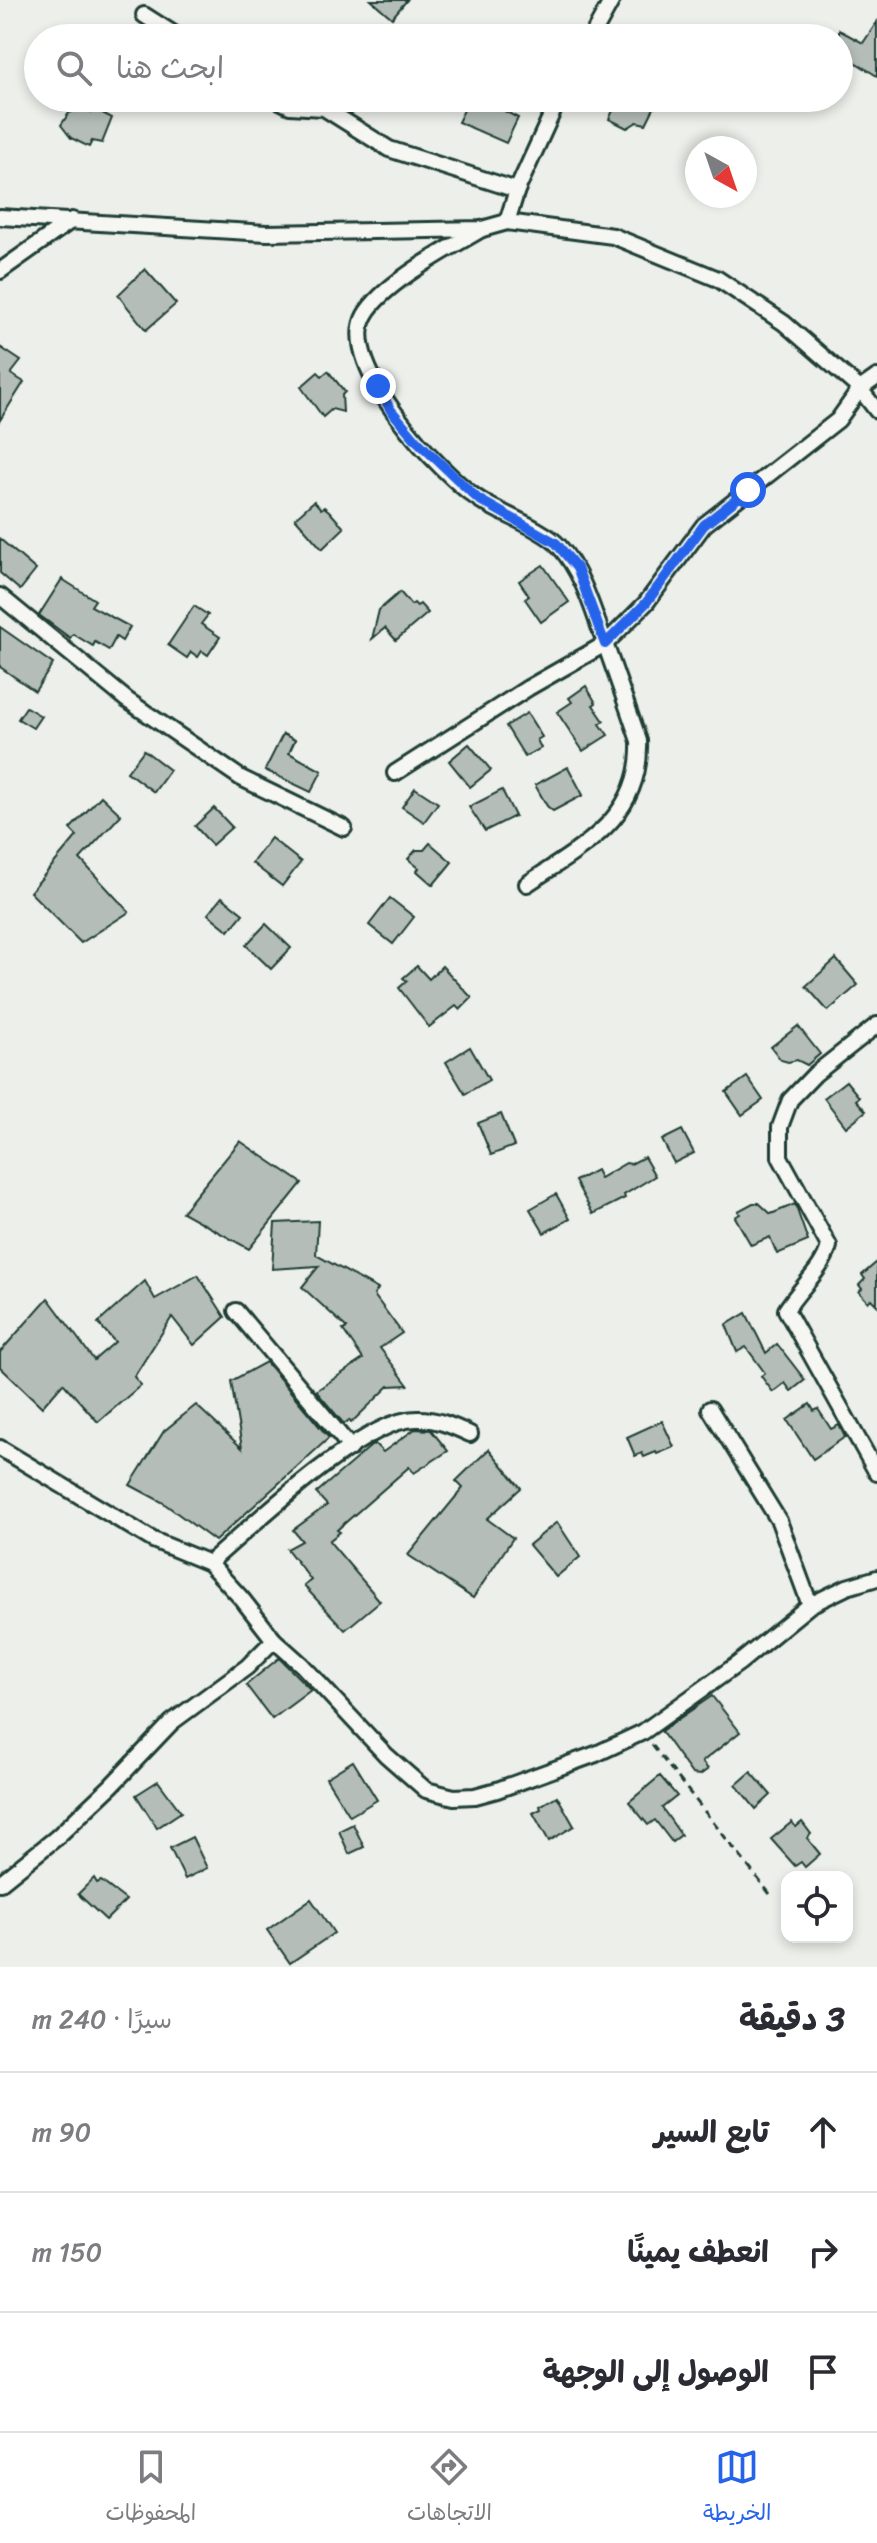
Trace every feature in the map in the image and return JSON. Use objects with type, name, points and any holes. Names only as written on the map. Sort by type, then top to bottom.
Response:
[{"type":"street","points":[[599,24],[612,0]]},
{"type":"street","points":[[144,15],[158,24]]},
{"type":"street","points":[[330,112],[389,149],[517,190]]},
{"type":"street","points":[[507,222],[517,190],[553,112]]},
{"type":"street","points":[[0,217],[267,233],[482,229],[507,222],[613,236],[718,279],[784,323],[860,389],[877,411]]},
{"type":"street","points":[[0,271],[72,220]]},
{"type":"street","points":[[482,229],[382,294],[364,315],[359,336],[365,362],[390,409],[417,441],[478,499],[556,543],[577,568],[639,741],[640,762],[633,789],[620,814],[589,842],[527,884]]},
{"type":"street","points":[[395,773],[528,688],[605,644],[646,603],[704,525],[838,420],[860,389],[877,377]]},
{"type":"street","points":[[0,596],[127,700],[241,778],[344,828]]},
{"type":"street","points":[[877,1025],[790,1100],[780,1127],[780,1157],[829,1246],[825,1262],[799,1290],[786,1310],[877,1473]]},
{"type":"street","points":[[236,1311],[351,1448]]},
{"type":"street","points":[[710,1409],[779,1521],[810,1605]]},
{"type":"street","points":[[209,1563],[351,1448],[388,1426],[415,1418],[449,1424],[470,1434]]},
{"type":"street","points":[[0,1448],[153,1540],[209,1563],[274,1640],[302,1665],[386,1755],[426,1790],[441,1794],[475,1796],[497,1790],[596,1754],[643,1732],[739,1663],[810,1605],[847,1587],[877,1578]]},
{"type":"street","points":[[0,1883],[56,1838],[172,1722],[247,1667],[274,1640]]},
{"type":"path","points":[[643,1732],[770,1894]]},
{"type":"building","points":[[371,0],[407,0],[392,18]]},
{"type":"building","points":[[877,22],[877,76],[853,61],[853,38],[863,43]]},
{"type":"building","points":[[101,112],[112,118],[102,143],[92,141],[89,147],[71,138],[61,125],[69,113]]},
{"type":"building","points":[[463,112],[507,112],[518,118],[506,143],[458,122]]},
{"type":"building","points":[[612,112],[652,112],[646,124],[637,122],[627,128],[609,119]]},
{"type":"building","points":[[145,269],[176,304],[146,330],[118,295]]},
{"type":"building","points":[[0,347],[21,361],[11,374],[24,382],[0,420]]},
{"type":"building","points":[[328,371],[345,392],[342,395],[343,412],[332,409],[323,417],[301,387],[318,372],[322,376]]},
{"type":"building","points":[[314,501],[321,509],[324,507],[329,511],[344,528],[322,549],[295,518]]},
{"type":"building","points":[[0,539],[36,570],[20,590],[0,573]]},
{"type":"building","points":[[543,565],[569,602],[541,622],[525,599],[529,596],[519,581]]},
{"type":"building","points":[[62,579],[95,600],[91,606],[130,627],[122,641],[116,637],[109,650],[95,642],[93,646],[73,634],[70,638],[39,615]]},
{"type":"building","points":[[400,592],[411,605],[420,604],[428,613],[396,640],[385,628],[372,639],[379,610]]},
{"type":"building","points":[[194,606],[208,615],[201,624],[220,637],[208,655],[202,651],[198,657],[191,652],[187,658],[168,645]]},
{"type":"building","points":[[0,627],[53,664],[35,691],[0,667]]},
{"type":"building","points":[[586,686],[596,703],[593,705],[604,721],[600,724],[608,735],[583,751],[557,712],[572,702],[569,698]]},
{"type":"building","points":[[26,707],[41,716],[33,728],[18,719]]},
{"type":"building","points":[[527,713],[542,737],[537,740],[541,748],[525,757],[506,726]]},
{"type":"building","points":[[283,734],[295,740],[289,753],[322,771],[311,792],[265,770]]},
{"type":"building","points":[[469,744],[491,770],[470,787],[449,761]]},
{"type":"building","points":[[144,750],[170,770],[154,792],[127,772]]},
{"type":"building","points":[[568,767],[583,795],[553,811],[535,785]]},
{"type":"building","points":[[415,788],[438,803],[424,822],[402,807]]},
{"type":"building","points":[[502,790],[515,816],[485,831],[469,807]]},
{"type":"building","points":[[101,796],[121,815],[80,859],[129,912],[81,943],[30,892],[77,836],[70,829]]},
{"type":"building","points":[[214,808],[232,827],[212,845],[195,826]]},
{"type":"building","points":[[271,838],[301,862],[282,886],[252,863]]},
{"type":"building","points":[[430,843],[452,862],[433,885],[408,859],[416,850],[424,850]]},
{"type":"building","points":[[222,897],[243,914],[229,931],[208,914]]},
{"type":"building","points":[[390,898],[414,917],[393,944],[369,925]]},
{"type":"building","points":[[266,924],[291,948],[271,969],[246,945]]},
{"type":"building","points":[[836,959],[858,985],[828,1011],[806,986]]},
{"type":"building","points":[[417,966],[429,979],[442,966],[472,998],[460,1010],[456,1006],[429,1027],[399,988],[407,981],[403,978]]},
{"type":"building","points":[[798,1026],[820,1054],[807,1065],[797,1060],[781,1060],[771,1047]]},
{"type":"building","points":[[470,1047],[489,1080],[465,1094],[446,1062]]},
{"type":"building","points":[[747,1077],[763,1100],[742,1115],[726,1092]]},
{"type":"building","points":[[846,1081],[866,1111],[846,1127],[824,1098]]},
{"type":"building","points":[[501,1114],[514,1146],[491,1155],[478,1123]]},
{"type":"building","points":[[682,1130],[694,1153],[674,1163],[662,1140]]},
{"type":"building","points":[[240,1141],[302,1183],[249,1249],[182,1212]]},
{"type":"building","points":[[644,1157],[655,1176],[624,1195],[625,1198],[593,1214],[575,1181],[596,1170],[600,1178]]},
{"type":"building","points":[[556,1194],[570,1219],[544,1233],[530,1209]]},
{"type":"building","points":[[759,1203],[771,1214],[795,1204],[808,1241],[777,1254],[770,1237],[751,1245],[735,1217],[740,1214],[738,1211]]},
{"type":"building","points":[[318,1221],[316,1255],[378,1289],[374,1295],[402,1333],[380,1348],[408,1385],[389,1386],[351,1423],[349,1420],[344,1424],[316,1391],[363,1359],[343,1330],[347,1328],[302,1287],[319,1266],[272,1269],[275,1223]]},
{"type":"building","points":[[877,1262],[877,1305],[871,1299],[868,1302],[859,1292],[862,1289],[859,1285],[865,1279],[862,1275]]},
{"type":"building","points":[[198,1275],[225,1317],[194,1345],[172,1317],[134,1377],[141,1385],[98,1422],[63,1383],[42,1407],[0,1367],[0,1352],[48,1298],[94,1360],[115,1342],[98,1323],[145,1281],[155,1299]]},
{"type":"building","points":[[746,1313],[766,1353],[777,1344],[805,1380],[791,1391],[785,1383],[773,1392],[761,1376],[765,1373],[746,1347],[737,1352],[726,1325]]},
{"type":"building","points":[[266,1362],[329,1438],[215,1541],[162,1502],[130,1485],[164,1431],[196,1405],[242,1448],[231,1381]]},
{"type":"building","points":[[810,1404],[814,1411],[818,1409],[831,1429],[839,1425],[845,1437],[813,1459],[787,1420]]},
{"type":"building","points":[[662,1421],[674,1447],[644,1457],[642,1453],[635,1456],[627,1437]]},
{"type":"building","points":[[415,1429],[431,1430],[448,1451],[414,1473],[409,1467],[337,1530],[340,1532],[329,1541],[380,1601],[345,1630],[304,1586],[311,1580],[287,1549],[302,1541],[293,1530],[327,1505],[316,1493],[371,1446],[375,1444],[383,1452]]},
{"type":"building","points":[[489,1449],[521,1488],[487,1519],[513,1538],[473,1598],[408,1555],[463,1488],[456,1481]]},
{"type":"building","points":[[557,1522],[580,1557],[556,1577],[529,1545]]},
{"type":"building","points":[[279,1658],[311,1690],[272,1719],[246,1685]]},
{"type":"building","points":[[712,1696],[740,1732],[702,1762],[708,1769],[700,1775],[692,1774],[661,1731]]},
{"type":"building","points":[[353,1761],[377,1800],[350,1816],[326,1778]]},
{"type":"building","points":[[751,1772],[771,1795],[756,1809],[736,1785]]},
{"type":"building","points":[[660,1776],[677,1796],[662,1808],[681,1835],[672,1842],[655,1820],[648,1825],[629,1802]]},
{"type":"building","points":[[158,1781],[181,1812],[157,1828],[136,1795]]},
{"type":"building","points":[[557,1796],[574,1826],[549,1841],[533,1813]]},
{"type":"building","points":[[792,1822],[796,1827],[802,1822],[811,1834],[807,1838],[820,1854],[805,1867],[801,1862],[795,1866],[771,1839]]},
{"type":"building","points":[[353,1824],[364,1847],[349,1854],[339,1831]]},
{"type":"building","points":[[192,1837],[207,1868],[185,1879],[170,1848]]},
{"type":"building","points":[[94,1878],[97,1883],[101,1881],[126,1900],[106,1920],[78,1894]]},
{"type":"building","points":[[311,1899],[334,1933],[290,1963],[267,1930]]},
{"type":"route","points":[[378,386],[390,409],[417,441],[478,499],[556,543],[577,568],[605,644],[646,603],[704,525],[748,490]]}]
